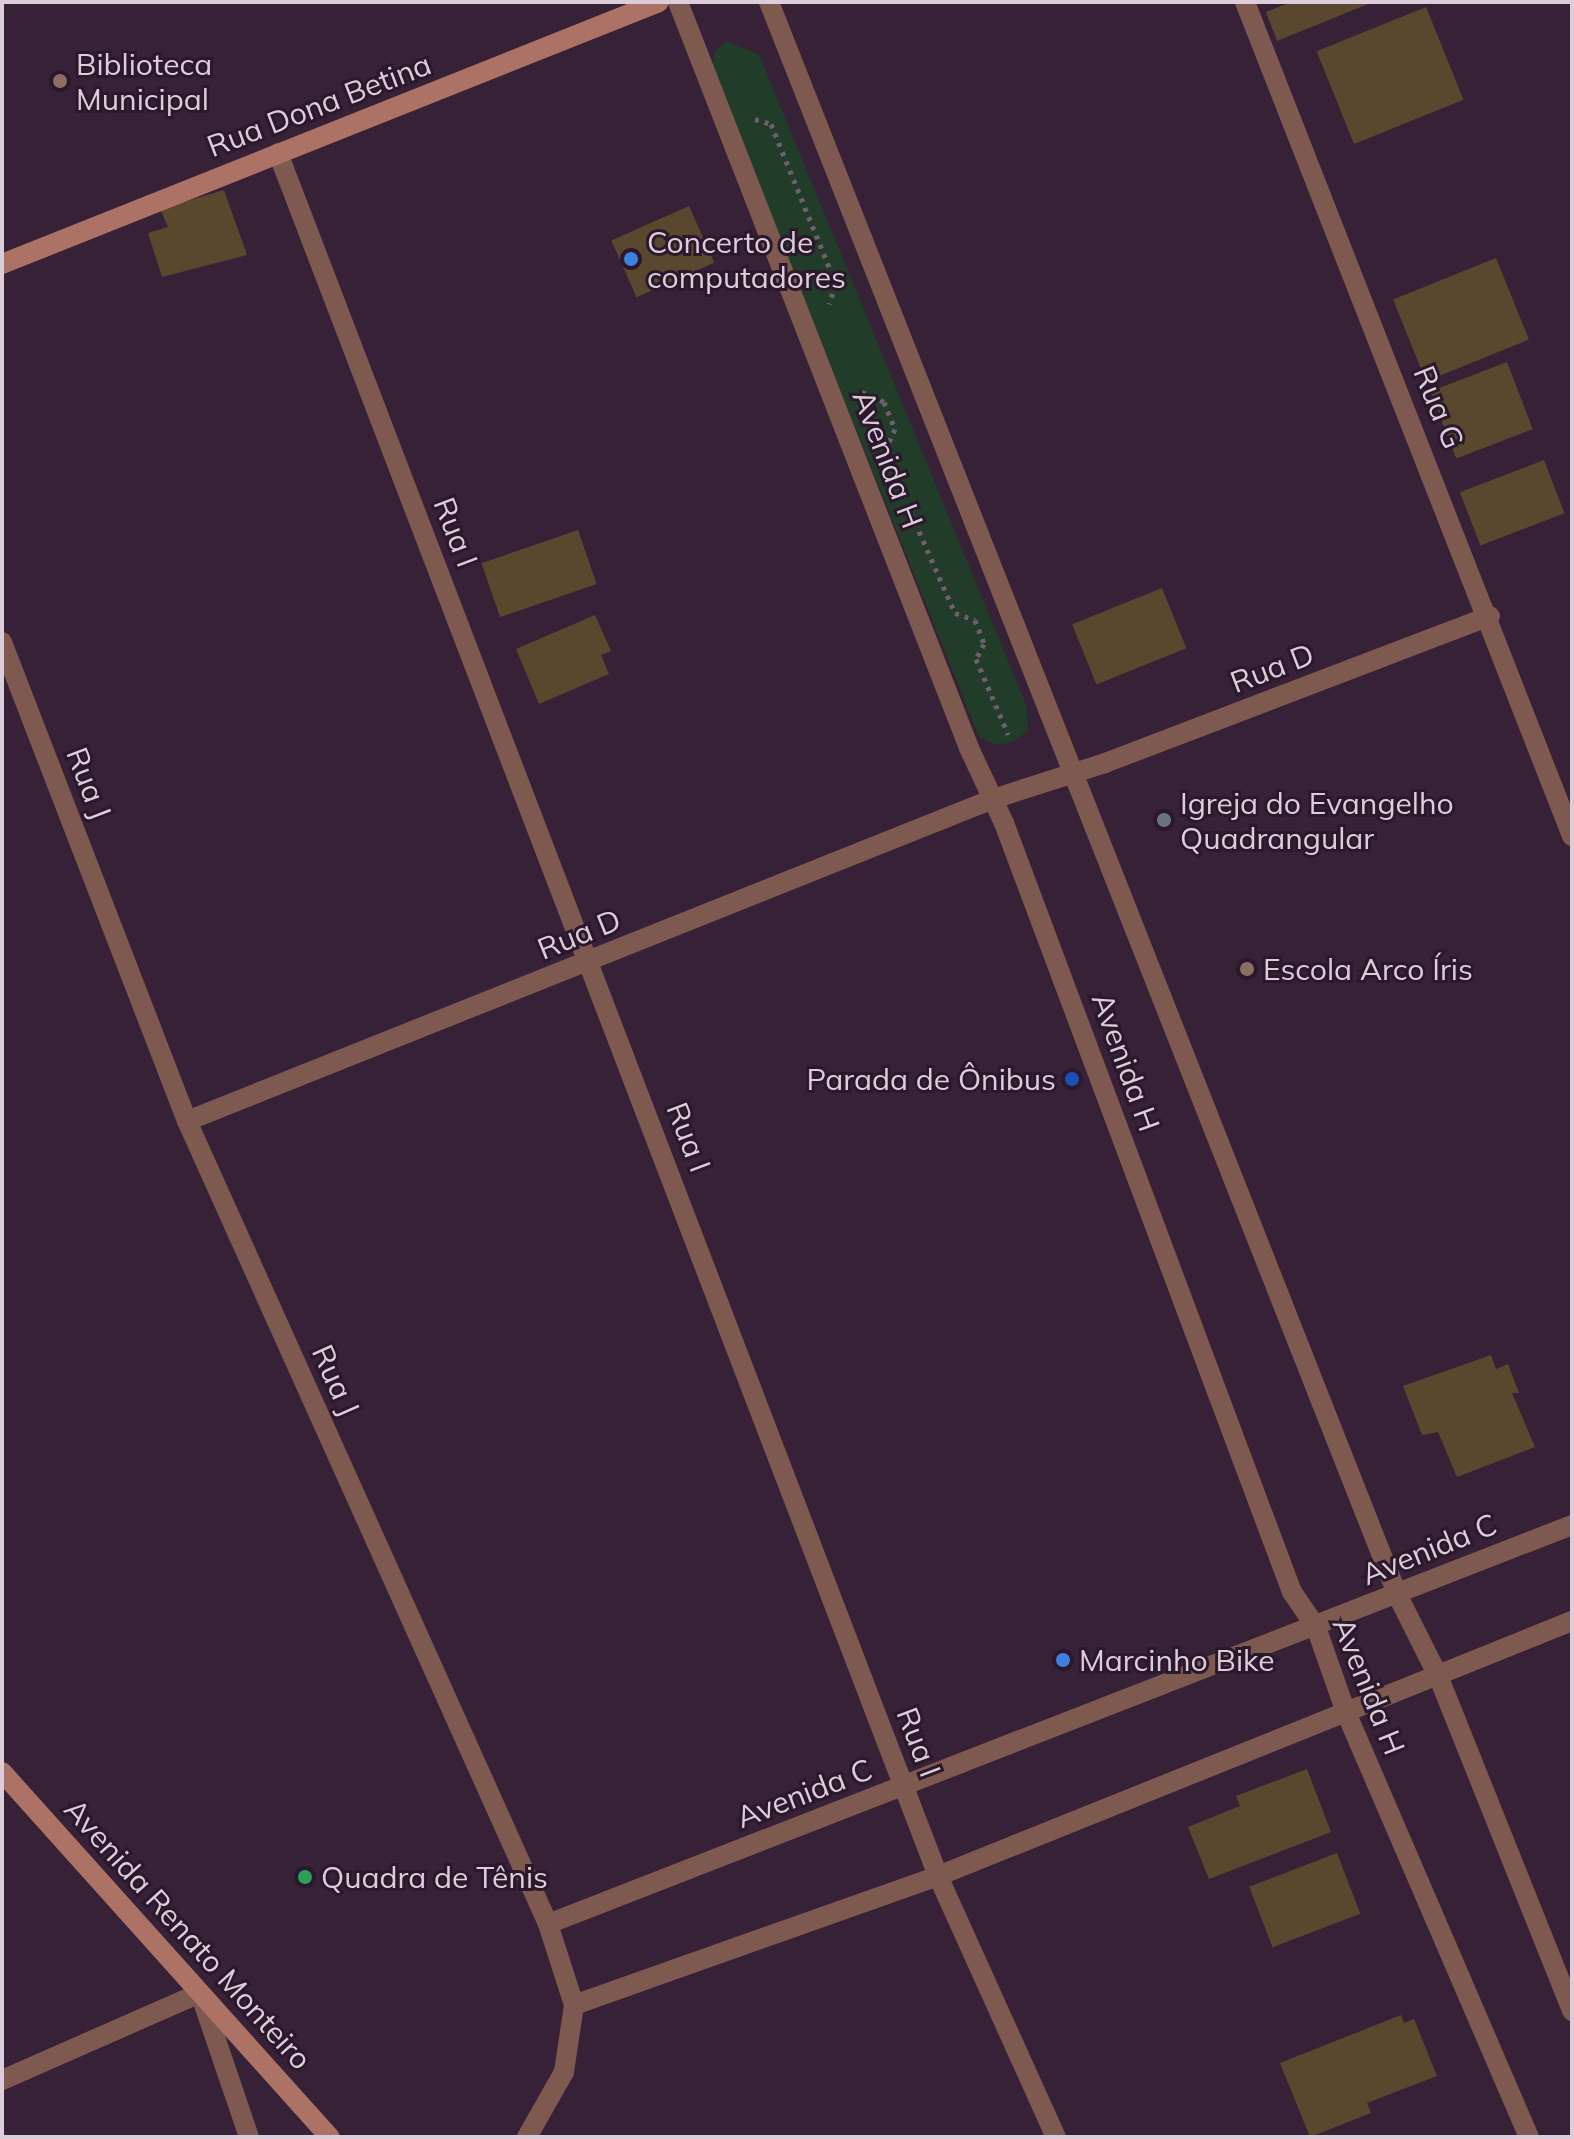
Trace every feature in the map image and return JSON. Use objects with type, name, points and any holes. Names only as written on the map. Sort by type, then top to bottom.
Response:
[{"type":"street","name":"Rua Dona Betina","points":[[2,264],[659,2]]},
{"type":"street","name":"Avenida H","points":[[678,2],[993,799],[1292,1592],[1316,1627],[1345,1710],[1529,2137]]},
{"type":"street","name":"Avenida H","points":[[769,2],[1397,1594],[1439,1678],[1572,2011]]},
{"type":"street","name":"Rua G","points":[[1245,2],[1490,616],[1572,836]]},
{"type":"street","name":"Rua I","points":[[278,153],[938,1876],[1056,2137]]},
{"type":"street","name":"Rua D","points":[[187,1121],[993,799],[1073,770],[1105,763],[1490,616]]},
{"type":"street","name":"Rua J","points":[[2,642],[187,1121],[548,1924],[574,2005],[564,2072],[527,2137]]},
{"type":"street","name":"Avenida C","points":[[548,1924],[1572,1525]]},
{"type":"street","points":[[574,2005],[938,1876],[1345,1710],[1439,1678],[1572,1621]]},
{"type":"street","name":"Avenida Renato Monteiro","points":[[2,1772],[330,2137]]},
{"type":"street","points":[[2,2080],[200,1993],[249,2137]]},
{"type":"path","points":[[743,115],[771,124],[836,284],[827,311]]},
{"type":"path","points":[[850,386],[884,402],[895,429],[880,461]]},
{"type":"path","points":[[906,510],[915,515],[926,538],[955,613],[975,620],[984,644],[976,659],[1008,734]]},
{"type":"green space","points":[[726,41],[759,54],[1027,707],[1028,731],[1012,742],[997,745],[979,737],[712,69],[715,51]]},
{"type":"building","points":[[1291,2],[1373,2],[1277,41],[1266,12]]},
{"type":"building","points":[[1426,7],[1463,100],[1354,144],[1317,51]]},
{"type":"building","points":[[224,190],[247,255],[162,277],[148,233],[168,227],[160,209]]},
{"type":"building","points":[[689,206],[714,263],[637,297],[611,241]]},
{"type":"building","points":[[1496,258],[1529,340],[1426,381],[1393,300]]},
{"type":"building","points":[[1507,362],[1533,429],[1456,459],[1430,391]]},
{"type":"building","points":[[1544,460],[1564,513],[1480,545],[1460,492]]},
{"type":"building","points":[[578,530],[597,584],[500,617],[482,563]]},
{"type":"building","points":[[1162,588],[1186,648],[1096,685],[1072,624]]},
{"type":"building","points":[[595,615],[611,651],[601,655],[609,674],[539,704],[516,649]]},
{"type":"building","points":[[1491,1355],[1496,1369],[1508,1364],[1519,1393],[1512,1393],[1535,1447],[1457,1477],[1438,1432],[1422,1435],[1403,1386]]},
{"type":"building","points":[[1307,1769],[1331,1832],[1209,1879],[1188,1827],[1240,1806],[1236,1796]]},
{"type":"building","points":[[1337,1853],[1360,1914],[1273,1947],[1249,1887]]},
{"type":"building","points":[[1401,2015],[1404,2023],[1414,2019],[1437,2076],[1367,2103],[1371,2113],[1310,2137],[1280,2063]]},
{"type":"place","name":"Biblioteca Municipal","points":[[60,81]]},
{"type":"place","name":"Concerto de computadores","points":[[631,259]]},
{"type":"place","name":"Igreja do Evangelho Quadrangular","points":[[1164,820]]},
{"type":"place","name":"Escola Arco Íris","points":[[1247,969]]},
{"type":"place","name":"Parada de Ônibus","points":[[1072,1079]]},
{"type":"place","name":"Marcinho Bike","points":[[1063,1660]]},
{"type":"place","name":"Quadra de Tênis","points":[[305,1877]]}]
